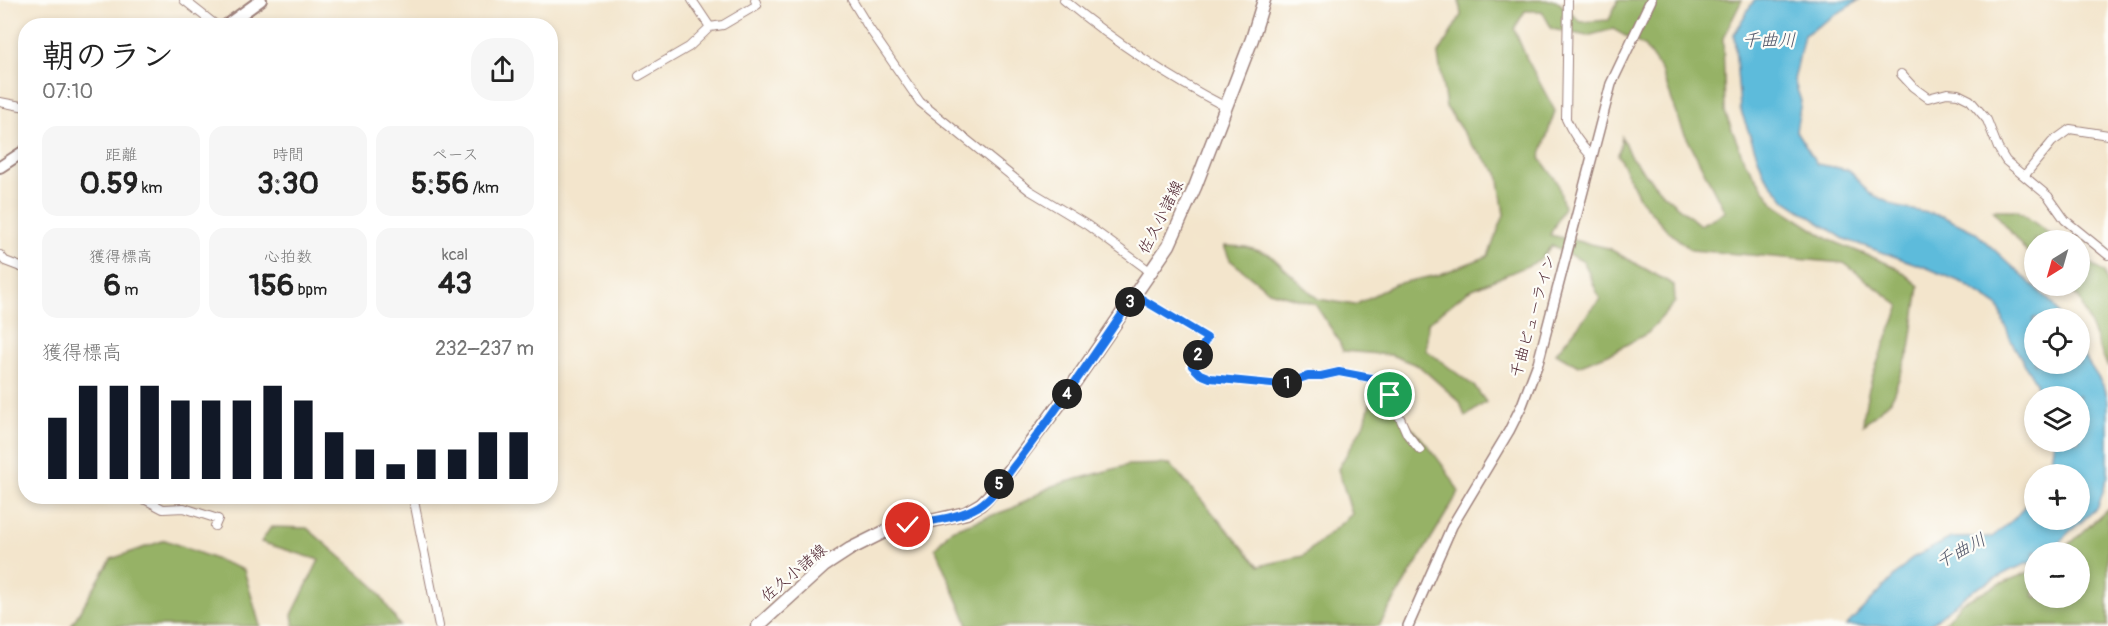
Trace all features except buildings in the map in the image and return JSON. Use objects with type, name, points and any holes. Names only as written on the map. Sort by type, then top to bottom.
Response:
[{"type":"main road","points":[[236,18],[261,0]]},
{"type":"main road","name":"佐久小諸線","points":[[758,626],[824,566],[850,549],[884,532],[966,513],[981,504],[994,491],[1059,405],[1169,245],[1181,221],[1226,107],[1264,0]]},
{"type":"main road","points":[[0,167],[18,155]]},
{"type":"street","points":[[184,0],[207,18]]},
{"type":"street","points":[[692,0],[710,27]]},
{"type":"street","points":[[639,76],[689,47],[710,27],[723,25],[757,4],[755,0]]},
{"type":"street","points":[[852,0],[920,102],[1029,189],[1087,225],[1151,272]]},
{"type":"street","points":[[1064,0],[1107,35],[1180,83],[1226,107]]},
{"type":"street","points":[[1568,0],[1566,119],[1581,145],[1591,156]]},
{"type":"street","name":"千曲ビューライン","points":[[1408,626],[1452,526],[1509,431],[1526,394],[1538,363],[1611,84],[1652,0]]},
{"type":"street","points":[[1901,74],[1928,98],[1947,93],[1958,94],[1970,100],[1987,120],[2006,161],[2048,196],[2065,220],[2108,255]]},
{"type":"street","points":[[0,102],[18,105]]},
{"type":"street","points":[[2025,175],[2052,142],[2070,129],[2108,135]]},
{"type":"street","points":[[0,255],[5,261],[18,266]]},
{"type":"street","points":[[1135,295],[1207,338],[1192,366],[1200,374],[1210,378],[1281,385],[1308,376],[1339,372],[1371,378],[1379,382],[1390,395],[1407,434],[1420,450]]},
{"type":"street","points":[[154,504],[163,509],[184,508],[218,519],[215,526]]},
{"type":"street","points":[[415,504],[439,626]]},
{"type":"green space","points":[[1459,0],[1556,0],[1581,22],[1609,20],[1618,0],[1742,0],[1723,38],[1725,112],[1744,160],[1774,204],[1830,240],[1896,267],[1919,286],[1910,349],[1891,400],[1863,425],[1872,379],[1900,306],[1844,263],[1691,250],[1668,231],[1640,199],[1618,155],[1622,137],[1630,156],[1663,194],[1700,225],[1725,212],[1682,128],[1661,70],[1644,46],[1613,29],[1587,36],[1552,29],[1542,11],[1525,11],[1514,29],[1555,111],[1540,158],[1558,183],[1564,207],[1550,235],[1608,248],[1674,285],[1675,302],[1648,333],[1611,353],[1578,366],[1556,353],[1600,299],[1584,262],[1552,245],[1539,261],[1468,291],[1428,323],[1426,350],[1475,387],[1486,402],[1465,417],[1460,402],[1419,366],[1391,355],[1343,351],[1338,339],[1315,304],[1269,291],[1230,260],[1224,246],[1246,247],[1269,254],[1318,299],[1355,305],[1395,284],[1438,275],[1488,256],[1504,215],[1498,173],[1471,144],[1446,107],[1438,55],[1461,15]]},
{"type":"green space","points":[[1993,210],[2017,210],[2044,230],[2024,230],[2024,249]]},
{"type":"green space","points":[[2090,263],[2104,273],[2108,285],[2108,368],[2090,325],[2090,308],[2083,308],[2077,296],[2090,296]]},
{"type":"green space","points":[[1374,390],[1421,438],[1442,464],[1459,492],[1379,626],[967,626],[935,548],[951,530],[1013,508],[1052,486],[1128,465],[1170,464],[1259,566],[1303,556],[1352,514],[1338,469],[1365,422]]},
{"type":"green space","points":[[2108,509],[2108,626],[1942,626],[1961,603],[2024,574],[2024,608],[2090,608],[2090,542],[2072,542],[2085,530],[2090,530],[2090,525]]},
{"type":"green space","points":[[271,527],[307,528],[374,586],[400,626],[294,626],[292,615],[319,560],[261,542]]},
{"type":"green space","points":[[165,540],[244,570],[260,626],[71,626],[111,559]]},
{"type":"water","name":"千曲川","points":[[1754,0],[1859,0],[1804,35],[1794,80],[1801,101],[1796,131],[1817,164],[1849,170],[1869,193],[1898,207],[1942,216],[1975,232],[2024,277],[2024,296],[2044,296],[2054,305],[2056,308],[2024,308],[2024,363],[2011,341],[1998,306],[1963,283],[1925,267],[1844,239],[1786,201],[1764,174],[1740,108],[1734,34]]},
{"type":"water","name":"千曲川","points":[[2090,365],[2105,388],[2108,401],[2108,476],[2098,507],[2090,514],[2090,464],[2051,464],[2052,452],[2090,452],[2090,386],[2037,386],[2031,374],[2090,374]]},
{"type":"water","name":"千曲川","points":[[2024,507],[2024,530],[2072,530],[2060,542],[2024,542],[2024,565],[1970,592],[1928,626],[1846,626],[1912,558],[1951,538],[1992,537],[2016,517]]},
{"type":"route","points":[[908,525],[951,518],[966,513],[981,504],[994,491],[1059,405],[1135,295],[1207,338],[1192,366],[1200,374],[1210,378],[1281,385],[1308,376],[1339,372],[1371,378],[1379,382],[1390,395]]}]
